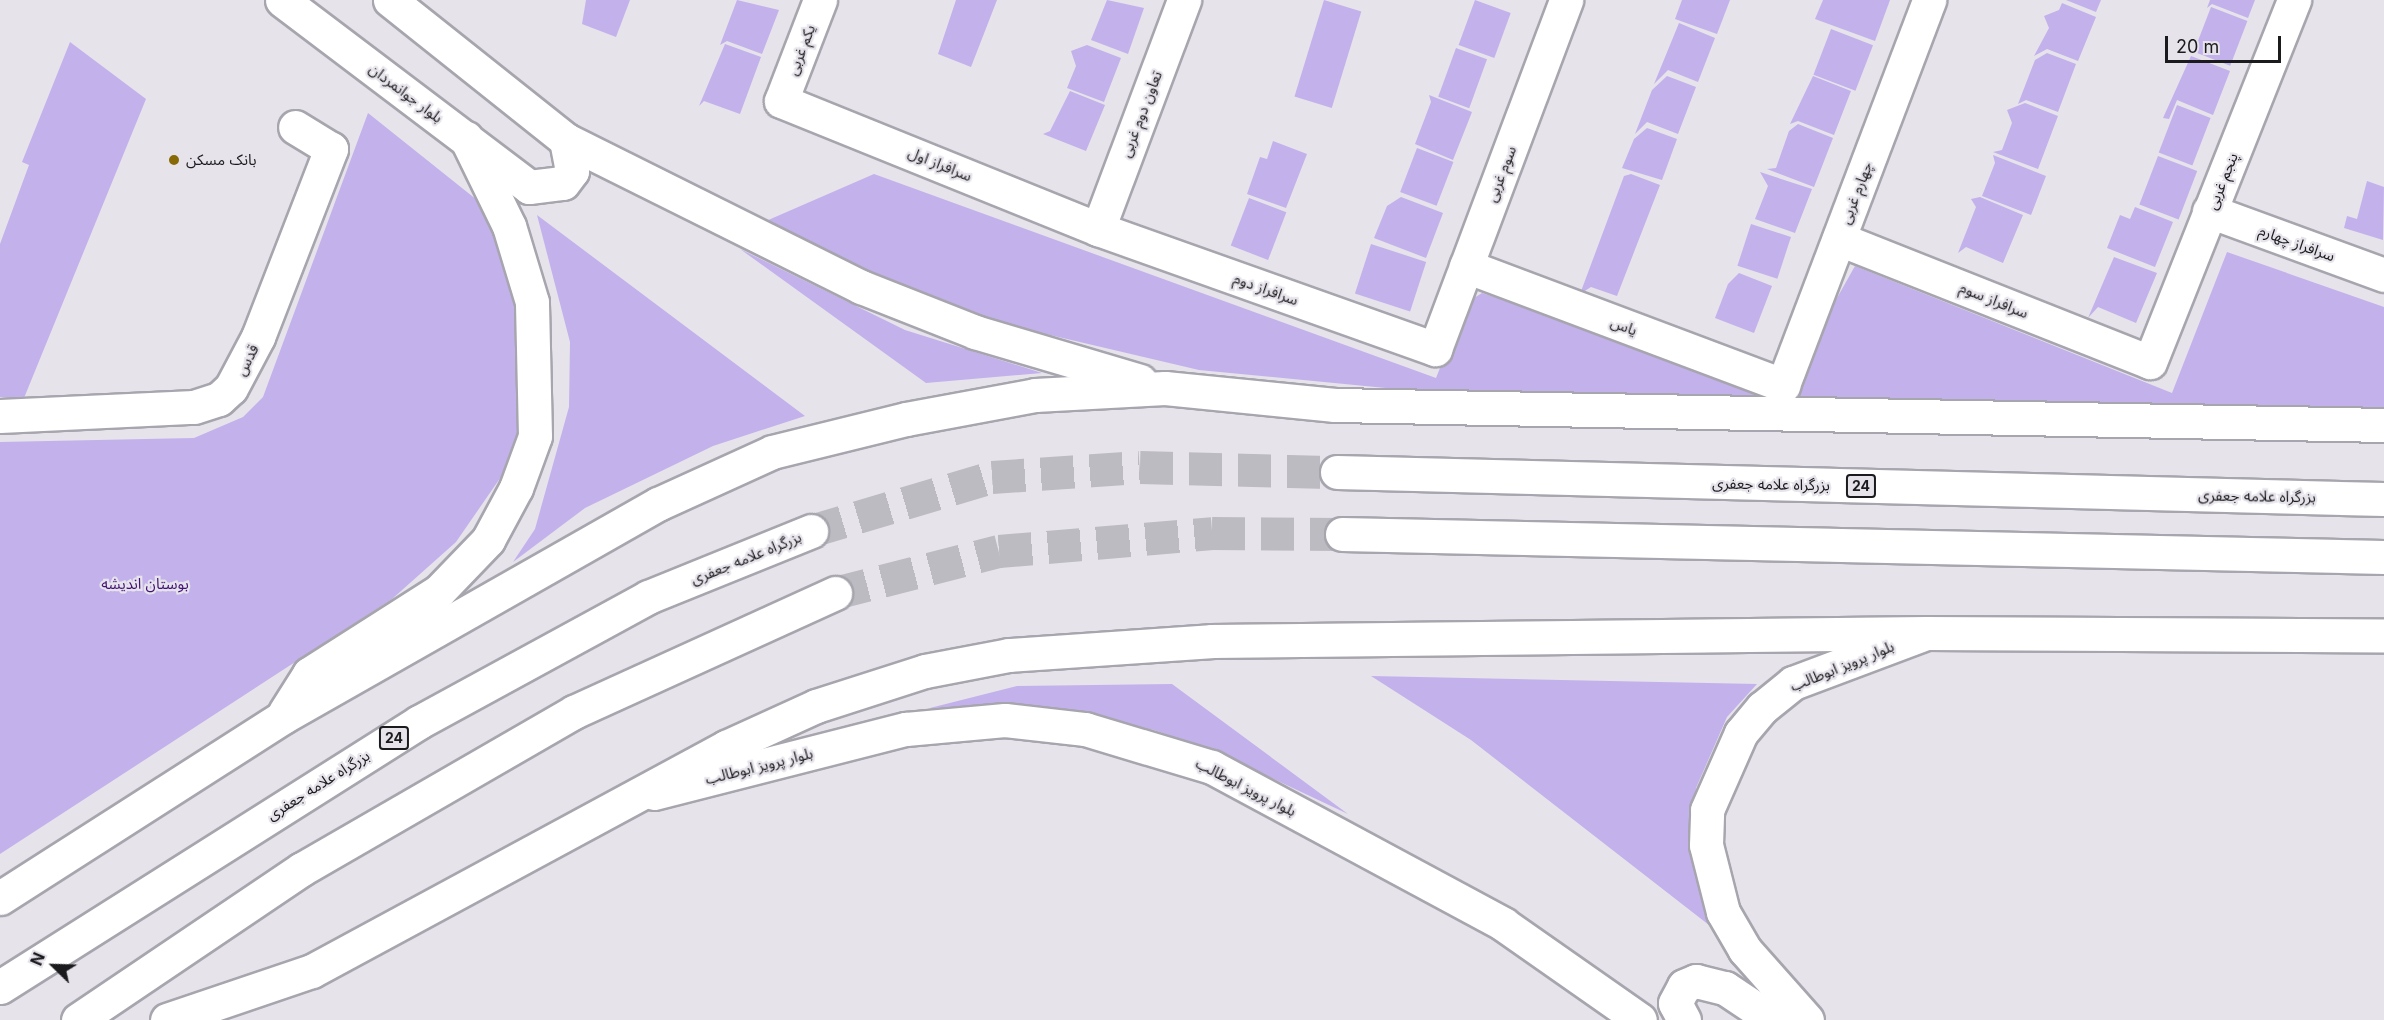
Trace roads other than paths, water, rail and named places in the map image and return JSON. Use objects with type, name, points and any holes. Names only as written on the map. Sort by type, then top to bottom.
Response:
[{"type":"main road","name":"بلوار جوانمردان","points":[[282,0],[529,187],[563,183],[572,171],[566,140]]},
{"type":"main road","points":[[390,0],[566,140],[861,287],[975,332],[1165,388]]},
{"type":"main road","name":"یکم غربی","points":[[781,101],[820,0]]},
{"type":"main road","name":"تعاون دوم غربی","points":[[1098,229],[1184,0]]},
{"type":"main road","name":"سوم غربی","points":[[1435,349],[1566,0]]},
{"type":"main road","name":"چهارم غربی","points":[[1783,385],[1929,0]]},
{"type":"main road","name":"پنجم غربی","points":[[2150,362],[2294,0]]},
{"type":"main road","name":"سرافراز اول","points":[[781,101],[1098,229]]},
{"type":"main road","name":"قدس","points":[[0,416],[184,408],[219,399],[231,388],[258,337],[331,150],[295,127]]},
{"type":"main road","points":[[283,717],[309,674],[439,591],[488,540],[516,489],[535,436],[532,302],[509,226],[466,138]]},
{"type":"main road","name":"سرافراز چهارم","points":[[2210,211],[2384,275]]},
{"type":"main road","name":"سرافراز دوم","points":[[1098,229],[1435,349]]},
{"type":"main road","name":"سرافراز سوم","points":[[1839,238],[2150,362]]},
{"type":"main road","name":"یاس","points":[[1466,266],[1783,385]]},
{"type":"main road","points":[[0,898],[283,717],[658,504],[772,453],[906,419],[1035,395],[1165,388],[1359,405],[2384,425]]},
{"type":"main road","name":"بزرگراه علامه جعفری","points":[[1337,472],[2384,500]]},
{"type":"main road","name":"بزرگراه علامه جعفری","points":[[0,987],[419,722],[648,597],[811,531]]},
{"type":"main road","points":[[1342,534],[2384,557]]},
{"type":"main road","points":[[78,1020],[302,869],[574,712],[834,593]]},
{"type":"main road","points":[[167,1020],[312,971],[629,799],[816,706],[925,671],[1009,655],[1212,641],[1926,633],[2384,635]]},
{"type":"main road","name":"بلوار پرویز ابوطالب","points":[[1807,1020],[1745,950],[1723,912],[1706,845],[1707,810],[1741,733],[1762,708],[1793,683],[1926,633]]},
{"type":"main road","name":"بلوار پرویز ابوطالب","points":[[629,799],[906,729],[1005,720],[1085,729],[1212,767],[1503,924],[1641,1020]]},
{"type":"main road","points":[[1684,1020],[1675,1003],[1684,986],[1696,981],[1725,988],[1773,1020]]},
{"type":"tunnel","points":[[811,531],[992,477],[1140,467],[1337,472]]},
{"type":"tunnel","points":[[835,593],[999,551],[1212,533],[1342,534]]},
{"type":"place","name":"بانک مسکن","points":[[174,160]]},
{"type":"park label","name":"بوستان اندیشه","points":[[145,584]]}]
